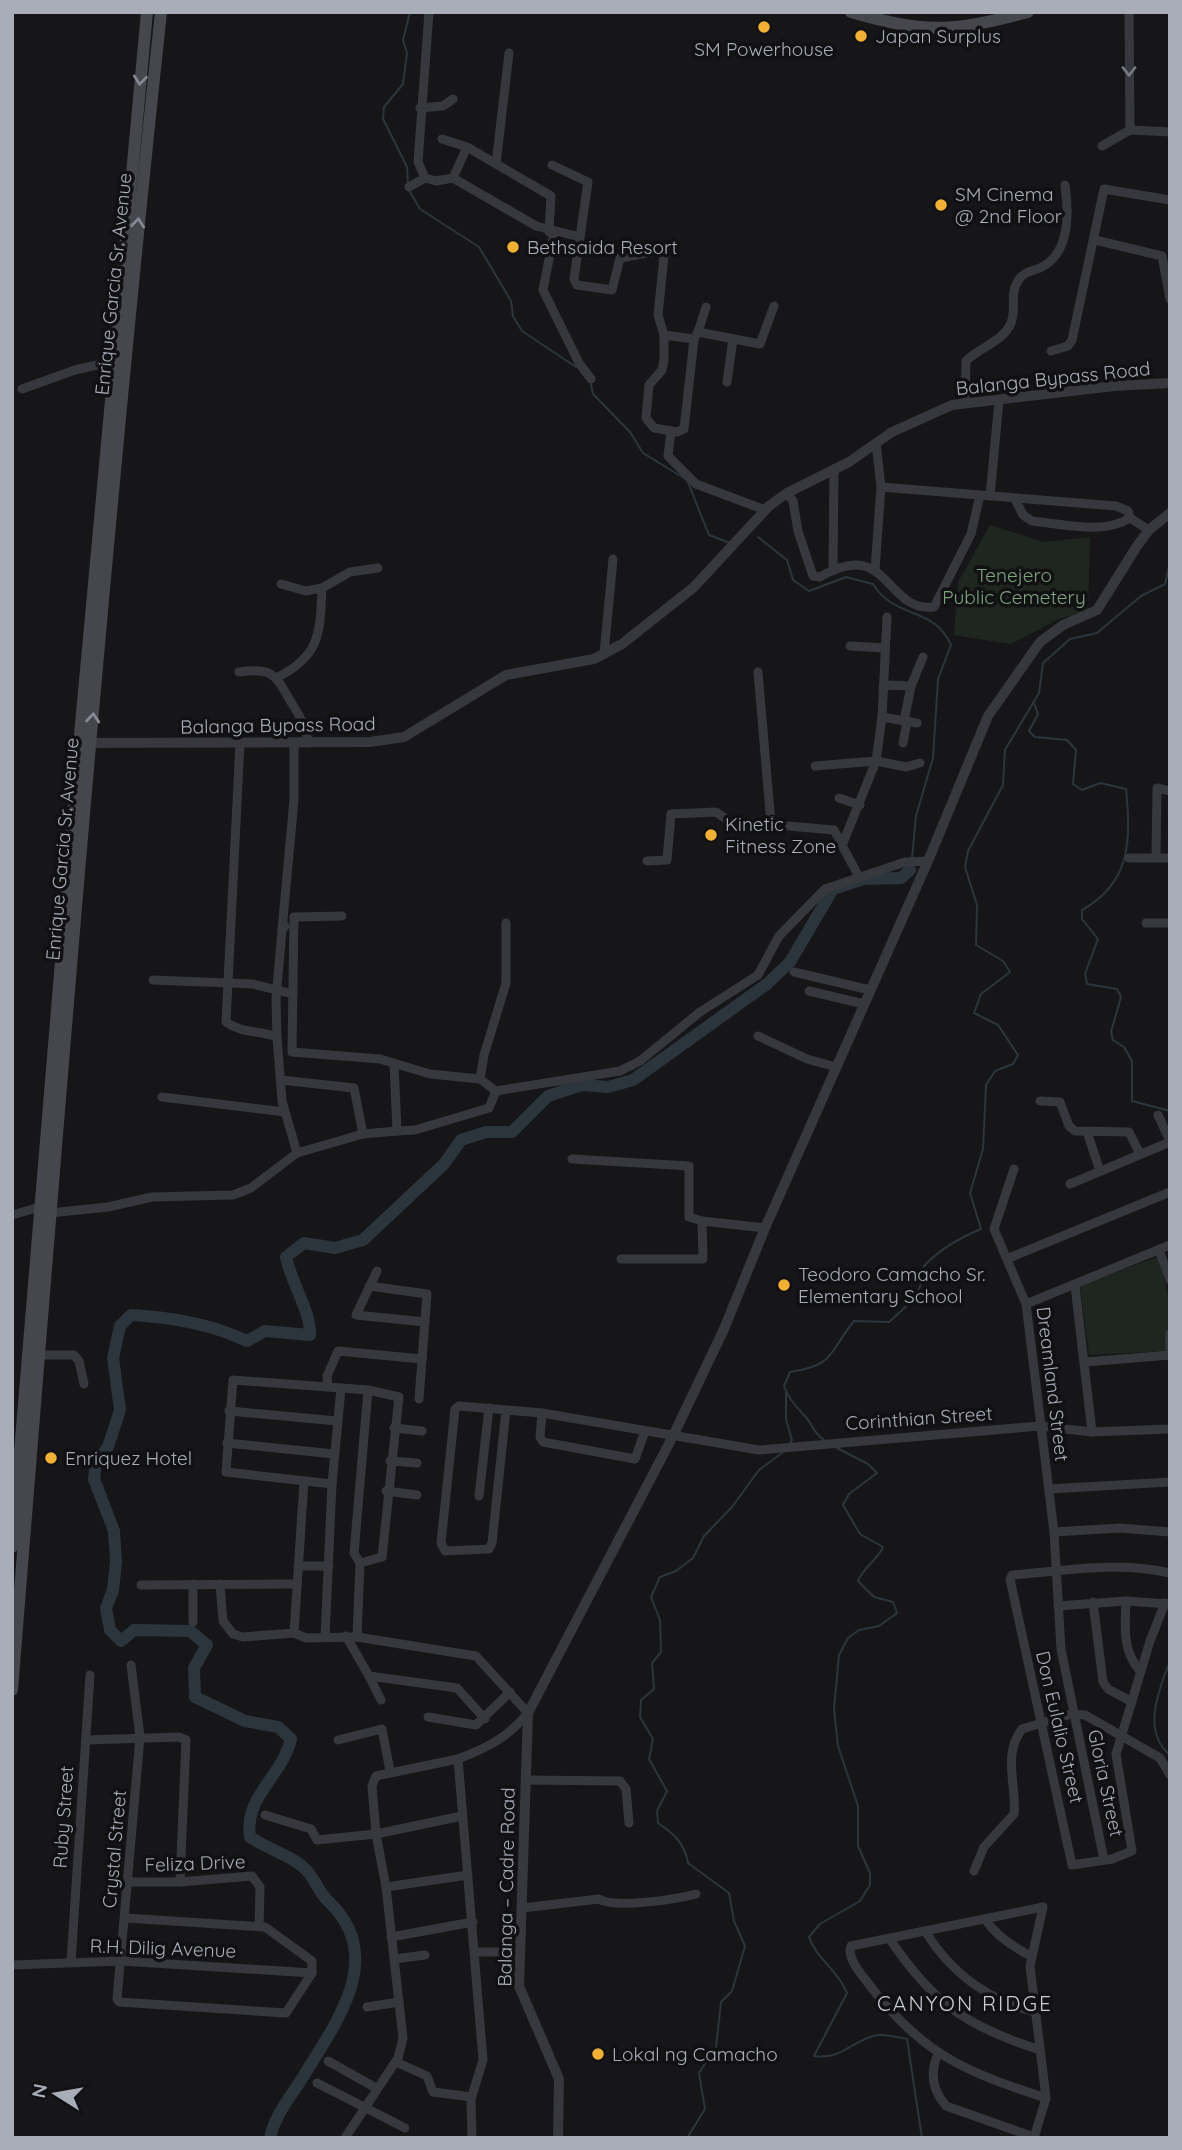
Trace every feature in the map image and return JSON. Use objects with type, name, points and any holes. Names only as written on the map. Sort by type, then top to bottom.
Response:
[{"type":"main road","name":"Enrique Garcia Sr. Avenue","points":[[12,1690],[18,1507],[147,12]]},
{"type":"main road","name":"Enrique Garcia Sr. Avenue","points":[[85,743],[114,361],[123,314],[161,12]]},
{"type":"main road","points":[[851,12],[912,28],[942,30],[1028,12]]},
{"type":"main road","name":"Enrique Garcia Sr. Avenue","points":[[12,1547],[39,1354],[45,1210]]},
{"type":"street","points":[[425,178],[418,162],[429,12]]},
{"type":"street","points":[[1129,12],[1130,130]]},
{"type":"street","points":[[496,164],[509,53]]},
{"type":"street","points":[[420,108],[443,106],[453,99]]},
{"type":"street","points":[[1102,146],[1130,130],[1170,132]]},
{"type":"street","points":[[442,139],[467,147],[551,195],[552,232],[543,290],[579,363],[591,379]]},
{"type":"street","points":[[453,178],[467,147]]},
{"type":"street","points":[[552,165],[587,182],[574,279],[577,285],[612,290],[620,258],[662,253],[664,256],[658,315],[664,335],[664,360],[662,370],[649,385],[646,418],[654,428],[681,431],[685,426],[696,335],[706,307]]},
{"type":"street","points":[[409,187],[425,178],[436,181],[453,178],[552,232],[580,237]]},
{"type":"street","points":[[965,402],[966,361],[1004,334],[1011,324],[1014,309],[1011,294],[1020,277],[1042,267],[1057,255],[1065,232],[1068,207],[1065,185]]},
{"type":"street","points":[[1051,351],[1068,346],[1072,340],[1096,240],[1104,189],[1170,200]]},
{"type":"street","points":[[1096,240],[1162,256],[1170,299]]},
{"type":"street","points":[[664,335],[696,335],[760,344],[774,306]]},
{"type":"street","points":[[727,382],[733,339]]},
{"type":"street","points":[[22,389],[75,370],[114,361]]},
{"type":"street","name":"Balanga Bypass Road","points":[[85,743],[370,742],[404,737],[506,675],[594,659],[622,644],[694,587],[765,510],[787,493],[834,469],[913,422],[965,402],[999,401],[1114,386],[1170,383]]},
{"type":"street","points":[[787,493],[793,501],[798,531],[813,576],[820,577],[832,569],[858,565],[875,570],[904,598],[924,607],[934,607],[971,534],[985,496],[999,401]]},
{"type":"street","points":[[671,431],[668,456],[696,484],[765,510]]},
{"type":"street","points":[[875,570],[881,488],[876,443]]},
{"type":"street","points":[[832,569],[834,469]]},
{"type":"street","points":[[881,488],[1116,506],[1128,511],[1130,519],[1149,530]]},
{"type":"street","points":[[1015,499],[1023,515],[1032,521],[1104,526],[1120,525],[1130,519]]},
{"type":"street","points":[[345,2138],[362,2108],[396,2062],[403,2038],[386,1886],[376,1834],[372,1782],[376,1776],[390,1771],[458,1759],[493,1746],[514,1730],[528,1713],[673,1436],[724,1329],[923,861],[988,716],[1001,694],[1050,632],[1097,610],[1149,530],[1170,513]]},
{"type":"street","points":[[604,653],[613,559]]},
{"type":"street","points":[[281,584],[306,591],[322,588],[350,572],[378,568]]},
{"type":"street","points":[[278,677],[293,669],[310,652],[319,636],[322,588]]},
{"type":"street","points":[[843,843],[876,761],[882,717],[887,617]]},
{"type":"street","points":[[850,646],[885,648]]},
{"type":"street","points":[[903,743],[909,722],[911,686],[923,657]]},
{"type":"street","points":[[239,672],[256,670],[278,677],[305,722],[308,743]]},
{"type":"street","points":[[758,671],[771,824]]},
{"type":"street","points":[[883,688],[889,685],[911,686]]},
{"type":"street","points":[[882,717],[909,722]]},
{"type":"street","points":[[240,743],[226,1023],[236,1030],[261,1031],[277,1037]]},
{"type":"street","points":[[294,743],[294,800],[277,989],[277,1037],[285,1112],[297,1153]]},
{"type":"street","points":[[815,766],[876,761],[906,767],[920,763]]},
{"type":"street","points":[[1156,858],[1157,788],[1170,791]]},
{"type":"street","points":[[839,798],[860,805]]},
{"type":"street","points":[[648,861],[667,860],[671,814],[716,812],[729,821],[829,829],[837,833],[859,877]]},
{"type":"street","points":[[1129,858],[1170,858]]},
{"type":"street","points":[[294,917],[290,1045],[294,1054],[374,1059],[430,1074],[480,1079],[496,1091],[620,1071],[640,1061],[699,1012],[758,975],[779,936],[825,890],[905,862],[923,861]]},
{"type":"street","points":[[282,930],[294,917],[342,916]]},
{"type":"street","points":[[480,1079],[484,1055],[506,983],[506,923]]},
{"type":"street","points":[[1146,923],[1170,923]]},
{"type":"street","points":[[794,972],[870,990]]},
{"type":"street","points":[[153,980],[253,984],[293,994]]},
{"type":"street","points":[[809,991],[864,1004]]},
{"type":"street","points":[[758,1036],[807,1059],[836,1067]]},
{"type":"street","points":[[394,1063],[397,1131]]},
{"type":"street","points":[[281,1080],[354,1088],[363,1134]]},
{"type":"street","points":[[12,1215],[45,1210],[108,1207],[152,1197],[233,1195],[251,1188],[297,1153],[363,1134],[415,1130],[489,1108],[496,1091]]},
{"type":"street","points":[[162,1097],[285,1112]]},
{"type":"street","points":[[1040,1101],[1060,1102],[1069,1126],[1087,1132],[1129,1132],[1140,1154]]},
{"type":"street","points":[[1070,1184],[1170,1141],[1158,1115]]},
{"type":"street","points":[[1087,1132],[1100,1171]]},
{"type":"street","points":[[572,1159],[689,1167],[689,1217],[765,1228]]},
{"type":"street","name":"Dreamland Street","points":[[1014,1169],[994,1229],[1009,1258],[1026,1304],[1054,1532],[1058,1606]]},
{"type":"street","points":[[1009,1258],[1170,1192]]},
{"type":"street","points":[[621,1259],[703,1259],[702,1221]]},
{"type":"street","points":[[1026,1304],[1170,1245]]},
{"type":"street","points":[[1159,1250],[1170,1280]]},
{"type":"street","points":[[377,1271],[356,1315],[425,1322]]},
{"type":"street","points":[[369,1286],[427,1294],[419,1399]]},
{"type":"street","points":[[1075,1286],[1092,1433]]},
{"type":"street","points":[[1085,1362],[1170,1355],[1170,1334]]},
{"type":"street","points":[[328,1387],[327,1376],[338,1351],[422,1359]]},
{"type":"street","points":[[39,1354],[74,1355],[79,1361],[84,1384]]},
{"type":"street","points":[[332,1484],[226,1472],[229,1411],[235,1379],[368,1390],[399,1397],[386,1492],[382,1557],[360,1563]]},
{"type":"street","points":[[325,1637],[332,1484],[341,1388]]},
{"type":"street","points":[[357,1637],[360,1563],[354,1553],[368,1390]]},
{"type":"street","name":"Corinthian Street","points":[[506,1410],[492,1543],[489,1549],[445,1551],[441,1543],[454,1409],[459,1406],[542,1413],[759,1450],[839,1441],[1040,1426],[1092,1433],[1170,1429]]},
{"type":"street","points":[[479,1496],[489,1408]]},
{"type":"street","points":[[229,1411],[337,1421]]},
{"type":"street","points":[[542,1413],[540,1437],[543,1442],[635,1459],[645,1431]]},
{"type":"street","points":[[394,1428],[422,1432]]},
{"type":"street","points":[[227,1443],[334,1454]]},
{"type":"street","points":[[390,1461],[417,1463]]},
{"type":"street","points":[[294,1633],[304,1481]]},
{"type":"street","points":[[1049,1489],[1170,1482]]},
{"type":"street","points":[[386,1492],[416,1494]]},
{"type":"street","points":[[1054,1532],[1120,1528],[1170,1532]]},
{"type":"street","points":[[298,1566],[328,1566]]},
{"type":"street","name":"Don Eulalio Street","points":[[1122,1735],[1116,1754],[1133,1848],[1130,1854],[1072,1865],[1043,1720],[1010,1579],[1012,1575],[1137,1568],[1170,1573]]},
{"type":"street","points":[[141,1584],[297,1584]]},
{"type":"street","points":[[192,1584],[192,1622]]},
{"type":"street","points":[[220,1584],[222,1621],[233,1634],[243,1637],[294,1633],[306,1638],[346,1636],[476,1656],[528,1713]]},
{"type":"street","points":[[1058,1606],[1126,1601],[1167,1604],[1140,1671],[1122,1735]]},
{"type":"street","points":[[1126,1601],[1126,1647],[1130,1660],[1140,1671]]},
{"type":"street","points":[[1093,1602],[1103,1682],[1108,1689],[1132,1702]]},
{"type":"street","name":"Gloria Street","points":[[1058,1606],[1061,1649],[1104,1860]]},
{"type":"street","points":[[346,1636],[381,1699]]},
{"type":"street","name":"Crystal Street","points":[[131,1665],[141,1737],[117,1999],[122,2004],[286,2013],[312,1973]]},
{"type":"street","name":"Ruby Street","points":[[71,1962],[90,1675]]},
{"type":"street","points":[[369,1676],[457,1688],[485,1719]]},
{"type":"street","points":[[428,1717],[471,1726],[485,1719],[510,1692]]},
{"type":"street","name":"Balanga – Cadre Road","points":[[528,1713],[519,1989],[559,2079],[558,2138]]},
{"type":"street","points":[[974,1871],[984,1847],[1014,1814],[1010,1781],[1017,1735],[1021,1729],[1043,1720],[1074,1714],[1085,1716],[1160,1758],[1170,1775]]},
{"type":"street","points":[[338,1740],[382,1729],[390,1771]]},
{"type":"street","points":[[86,1740],[141,1737],[186,1740],[180,1882]]},
{"type":"street","points":[[458,1759],[482,2060],[472,2097],[472,2138]]},
{"type":"street","points":[[526,1780],[620,1781],[626,1789],[629,1823]]},
{"type":"street","points":[[265,1815],[310,1828],[317,1840],[376,1834],[462,1816]]},
{"type":"street","points":[[386,1886],[468,1875]]},
{"type":"street","name":"Feliza Drive","points":[[128,1882],[180,1882],[252,1876],[260,1887],[259,1927]]},
{"type":"street","points":[[522,1908],[599,1899],[607,1903],[639,1903],[696,1894]]},
{"type":"street","points":[[938,2054],[933,2073],[934,2084],[937,2096],[946,2106],[1034,2137],[1046,2098],[1031,1956],[1044,1907],[851,1946],[850,1955],[883,2004],[910,2033],[938,2054],[992,2081],[1046,2098]]},
{"type":"street","points":[[126,1918],[269,1928],[312,1961],[312,1973]]},
{"type":"street","points":[[985,1919],[991,1929],[1012,1946],[1031,1956]]},
{"type":"street","points":[[391,1937],[472,1922]]},
{"type":"street","points":[[925,1931],[948,1964],[971,1983],[996,1998],[1035,2012]]},
{"type":"street","points":[[889,1938],[916,1977],[963,2018],[992,2033],[1040,2050]]},
{"type":"street","points":[[475,1952],[520,1952]]},
{"type":"street","points":[[394,1959],[425,1955]]},
{"type":"street","name":"R.H. Dilig Avenue","points":[[12,1965],[121,1961],[312,1973]]},
{"type":"street","points":[[367,2007],[399,2002]]},
{"type":"street","points":[[328,2061],[376,2088]]},
{"type":"street","points":[[396,2062],[427,2076],[433,2092],[472,2097]]},
{"type":"street","points":[[317,2083],[405,2128]]},
{"type":"green space","name":"Tenejero Public Cemetery","points":[[990,525],[1044,542],[1090,537],[1088,610],[1059,619],[1011,644],[954,635],[958,582]]},
{"type":"green space","points":[[1157,1257],[1165,1281],[1168,1303],[1169,1326],[1165,1351],[1089,1355],[1080,1286]]},
{"type":"waterway","points":[[408,184],[407,167],[383,119],[384,107],[403,84],[407,53],[403,40],[410,12]]},
{"type":"waterway","points":[[409,190],[420,209],[479,247],[511,301],[513,316],[522,331],[576,367]]},
{"type":"waterway","points":[[591,384],[593,394],[630,432],[643,453],[687,480],[709,535],[730,543]]},
{"type":"waterway","points":[[758,537],[787,560],[793,580],[809,591],[846,577],[873,584],[892,603],[934,624],[951,645],[938,679],[933,758],[916,816],[912,859]]},
{"type":"waterway","points":[[824,1440],[788,1394],[784,1386],[790,1372],[816,1366],[824,1361],[854,1321],[889,1322],[918,1291],[924,1266],[950,1245],[981,1229],[970,1193],[983,1149],[986,1085],[995,1071],[1013,1064],[1018,1055],[998,1025],[974,1013],[981,994],[1010,972],[1003,961],[976,945],[977,905],[965,867],[968,851],[1003,785],[1005,750],[1039,693],[1043,663],[1070,639],[1097,633],[1141,596],[1165,584],[1170,563]]},
{"type":"waterway","points":[[1034,703],[1038,714],[1029,731],[1035,737],[1067,740],[1076,750],[1073,784],[1082,790],[1100,783],[1126,789],[1127,843],[1119,873],[1110,887],[1082,910],[1082,919],[1098,939],[1085,974],[1087,984],[1117,989],[1121,997],[1111,1032],[1113,1040],[1124,1047],[1132,1061],[1132,1101],[1170,1111]]},
{"type":"waterway","points":[[270,2138],[280,2112],[343,2008],[355,1964],[353,1942],[344,1921],[306,1870],[290,1858],[250,1837],[250,1823],[258,1798],[280,1765],[291,1739],[278,1727],[245,1721],[195,1697],[194,1668],[207,1645],[190,1631],[134,1630],[121,1641],[110,1630],[106,1608],[113,1590],[116,1562],[114,1531],[94,1479],[96,1462],[108,1447],[120,1410],[113,1358],[120,1326],[131,1315],[190,1322],[247,1341],[265,1331],[310,1335],[308,1318],[286,1257],[304,1243],[335,1248],[363,1240],[444,1164],[461,1140],[486,1132],[512,1132],[548,1096],[582,1085],[608,1087],[633,1080],[767,984],[790,962],[833,889],[864,879],[901,878],[910,870]]},
{"type":"waterway","points":[[786,1393],[786,1419],[792,1440],[789,1445]]},
{"type":"waterway","points":[[835,1447],[868,1464],[877,1473],[849,1494],[843,1505],[860,1534],[883,1547],[858,1581],[874,1597],[893,1602],[897,1613],[879,1626],[859,1630],[848,1638],[839,1655],[834,1709],[838,1746],[858,1806],[858,1846],[870,1873],[870,1885],[860,1901],[820,1924],[809,1937],[847,1993],[814,2056],[831,2056],[877,2035],[907,2039],[922,2138]]},
{"type":"waterway","points":[[687,2138],[705,2109],[699,2073],[716,2047],[721,2002],[732,1991],[745,1946],[734,1921],[729,1893],[688,1863],[678,1839],[658,1823],[657,1811],[667,1791],[649,1759],[653,1739],[640,1717],[641,1700],[654,1689],[652,1663],[661,1652],[660,1620],[651,1597],[660,1577],[676,1571],[693,1558],[704,1536],[732,1507],[759,1470],[786,1450]]},
{"type":"waterway","points":[[1170,1661],[1161,1685],[1154,1722],[1161,1745],[1170,1755]]},
{"type":"place","name":"SM Powerhouse","points":[[764,27]]},
{"type":"place","name":"Japan Surplus","points":[[861,36]]},
{"type":"place","name":"SM Cinema @ 2nd Floor","points":[[941,205]]},
{"type":"place","name":"Bethsaida Resort","points":[[513,247]]},
{"type":"place","name":"Kinetic Fitness Zone","points":[[711,835]]},
{"type":"place","name":"Teodoro Camacho Sr. Elementary School","points":[[784,1285]]},
{"type":"place","name":"Enriquez Hotel","points":[[51,1458]]},
{"type":"place","name":"Lokal ng Camacho","points":[[598,2054]]},
{"type":"district","name":"CANYON RIDGE","points":[[965,2004]]}]
